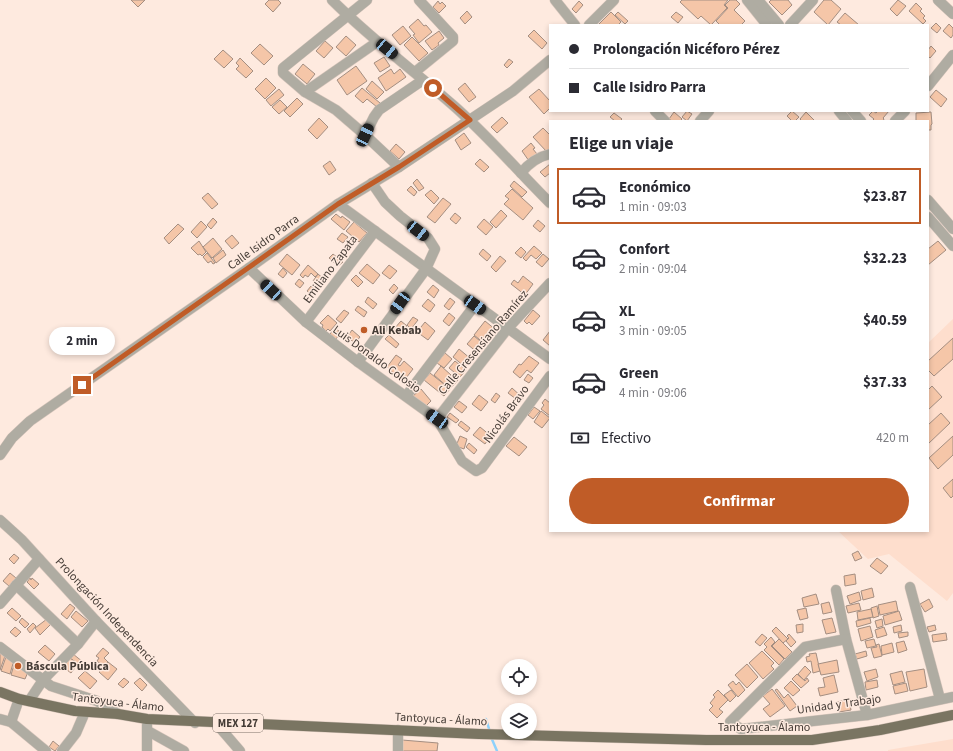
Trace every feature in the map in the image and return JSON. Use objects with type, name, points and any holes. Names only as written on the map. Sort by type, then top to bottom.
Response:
[{"type":"main road","name":"Tantoyuca - Álamo","points":[[0,692],[19,699],[75,711],[118,714],[147,719],[534,736],[706,740],[812,740],[880,730],[953,715]]},
{"type":"street","points":[[332,0],[377,42],[470,120],[549,202]]},
{"type":"street","points":[[367,0],[283,68],[283,73],[305,92],[336,110],[399,167]]},
{"type":"street","points":[[365,135],[379,110],[419,76],[452,41],[453,37],[419,0]]},
{"type":"street","points":[[555,0],[574,24]]},
{"type":"street","points":[[590,24],[614,0]]},
{"type":"street","points":[[747,0],[766,24]]},
{"type":"street","points":[[758,0],[777,24]]},
{"type":"street","points":[[791,24],[813,0]]},
{"type":"street","points":[[938,0],[953,14]]},
{"type":"street","points":[[305,92],[377,42]]},
{"type":"street","points":[[929,85],[953,55]]},
{"type":"street","name":"Calle Isidro Parra","points":[[0,455],[12,438],[30,421],[338,204],[399,167],[513,91],[549,61]]},
{"type":"street","points":[[656,112],[664,120]]},
{"type":"street","points":[[701,120],[708,112]]},
{"type":"street","points":[[840,112],[846,120]]},
{"type":"street","points":[[853,112],[860,120]]},
{"type":"street","points":[[896,120],[904,112]]},
{"type":"street","points":[[521,174],[530,163],[542,156],[549,154]]},
{"type":"street","points":[[358,362],[426,268],[435,249],[428,238],[385,202],[372,183]]},
{"type":"street","points":[[929,201],[953,229]]},
{"type":"street","points":[[338,204],[549,358]]},
{"type":"street","points":[[929,218],[953,246]]},
{"type":"street","name":"Emiliano Zapata","points":[[306,322],[375,231]]},
{"type":"street","name":"Luis Donaldo Colosio","points":[[248,268],[306,322],[358,362],[437,419],[462,461],[476,471],[482,468]]},
{"type":"street","name":"Calle Cresensiano Ramírez","points":[[437,419],[508,328],[549,284]]},
{"type":"street","points":[[406,396],[475,305]]},
{"type":"street","name":"Nicolás Bravo","points":[[482,468],[549,377]]},
{"type":"street","name":"Prolongación Independencia","points":[[0,520],[22,540],[96,621],[195,722]]},
{"type":"street","points":[[0,604],[39,558]]},
{"type":"street","points":[[16,585],[78,644]]},
{"type":"street","points":[[910,587],[940,700]]},
{"type":"street","points":[[836,590],[846,639],[867,715]]},
{"type":"street","points":[[29,701],[43,680],[78,644],[96,621]]},
{"type":"street","name":"Unidad y Trabajo","points":[[846,639],[805,647],[730,722],[741,729],[867,715],[953,697]]},
{"type":"street","points":[[0,647],[51,686],[97,701],[118,714]]},
{"type":"street","points":[[11,722],[19,699]]},
{"type":"street","points":[[62,751],[76,733],[85,712]]},
{"type":"street","points":[[0,719],[11,722],[46,751]]},
{"type":"street","points":[[147,719],[147,751]]},
{"type":"street","points":[[215,722],[240,751]]},
{"type":"street","points":[[148,730],[184,751]]},
{"type":"street","points":[[398,730],[398,751]]},
{"type":"shaded area","points":[[953,319],[953,593],[947,601],[889,554],[868,559],[839,532],[929,532],[929,342]]},
{"type":"shaded area","points":[[953,739],[953,751],[888,751],[888,750]]},
{"type":"building","points":[[131,0],[145,0],[138,7]]},
{"type":"building","points":[[269,0],[278,0],[281,3],[273,12],[265,4]]},
{"type":"building","points":[[682,0],[728,0],[724,5],[727,8],[712,24],[710,24],[701,16],[698,19],[680,2]]},
{"type":"building","points":[[730,0],[736,0],[740,4],[734,10],[745,21],[742,24],[719,24],[716,21],[728,8],[725,5]]},
{"type":"building","points":[[771,0],[788,0],[792,5],[782,15],[769,2]]},
{"type":"building","points":[[824,0],[831,0],[841,9],[829,24],[814,12]]},
{"type":"building","points":[[898,0],[906,6],[897,16],[890,9]]},
{"type":"building","points":[[438,1],[440,4],[442,2],[446,6],[439,13],[433,7]]},
{"type":"building","points":[[579,1],[583,5],[576,13],[572,9]]},
{"type":"building","points":[[916,3],[922,9],[920,11],[925,16],[923,18],[926,21],[923,24],[909,11]]},
{"type":"building","points":[[467,11],[472,17],[465,24],[460,18]]},
{"type":"building","points":[[611,12],[621,22],[619,24],[599,24]]},
{"type":"building","points":[[618,12],[628,21],[625,24],[615,15]]},
{"type":"building","points":[[676,12],[683,17],[678,23],[671,17]]},
{"type":"building","points":[[845,13],[858,24],[840,24],[837,22]]},
{"type":"building","points":[[418,19],[432,32],[419,43],[413,35],[415,34],[409,27]]},
{"type":"building","points":[[936,23],[941,28],[937,33],[931,28]]},
{"type":"building","points":[[949,24],[953,28],[953,35],[951,38],[943,31]]},
{"type":"building","points":[[403,26],[411,36],[400,45],[392,35]]},
{"type":"building","points":[[534,30],[547,43],[542,49],[528,36]]},
{"type":"building","points":[[439,31],[444,38],[438,43],[439,45],[432,50],[425,41]]},
{"type":"building","points":[[346,36],[356,45],[346,56],[336,47]]},
{"type":"building","points":[[412,37],[428,53],[419,61],[404,45]]},
{"type":"building","points":[[325,41],[333,48],[324,58],[316,51]]},
{"type":"building","points":[[260,44],[273,56],[264,65],[251,53]]},
{"type":"building","points":[[931,46],[936,51],[930,58],[929,57],[929,49]]},
{"type":"building","points":[[223,50],[233,59],[224,68],[214,59]]},
{"type":"building","points":[[384,57],[390,66],[380,72],[374,63]]},
{"type":"building","points":[[240,58],[253,71],[246,78],[236,69],[239,66],[236,63]]},
{"type":"building","points":[[509,59],[513,62],[507,68],[504,65]]},
{"type":"building","points":[[303,64],[315,74],[307,84],[295,74]]},
{"type":"building","points":[[356,66],[367,81],[347,95],[337,80]]},
{"type":"building","points":[[391,69],[394,74],[400,69],[406,77],[386,91],[378,78]]},
{"type":"building","points":[[266,78],[276,88],[265,99],[255,89]]},
{"type":"building","points":[[372,81],[384,92],[377,99],[366,89]]},
{"type":"building","points":[[465,83],[476,97],[469,102],[458,89]]},
{"type":"building","points":[[362,88],[380,103],[377,107],[367,99],[363,103],[355,96]]},
{"type":"building","points":[[279,89],[284,95],[271,106],[266,100]]},
{"type":"building","points":[[539,89],[549,100],[549,109],[544,114],[529,97]]},
{"type":"building","points":[[936,90],[947,99],[941,107],[930,97]]},
{"type":"building","points":[[297,98],[303,104],[290,117],[284,111]]},
{"type":"building","points":[[280,100],[287,107],[279,114],[272,107]]},
{"type":"building","points":[[674,112],[682,119],[670,120],[669,119]]},
{"type":"building","points":[[686,112],[692,114],[688,120],[682,117]]},
{"type":"building","points":[[793,112],[799,117],[796,120],[791,120],[787,116]]},
{"type":"building","points":[[806,112],[814,120],[801,120],[800,119]]},
{"type":"building","points":[[872,112],[888,112],[883,118],[884,120],[873,120],[874,119],[869,115]]},
{"type":"building","points":[[931,112],[931,130],[929,130],[929,120],[916,120],[916,113]]},
{"type":"building","points":[[614,113],[622,119],[614,120],[610,117]]},
{"type":"building","points":[[502,117],[508,123],[497,133],[491,127]]},
{"type":"building","points":[[319,118],[328,127],[317,139],[308,130]]},
{"type":"building","points":[[543,128],[549,134],[549,151],[547,152],[533,137]]},
{"type":"building","points":[[464,133],[471,143],[461,150],[455,140]]},
{"type":"building","points":[[531,143],[537,154],[529,161],[522,151]]},
{"type":"building","points":[[396,144],[405,152],[399,159],[390,151]]},
{"type":"building","points":[[480,159],[489,167],[484,172],[475,164]]},
{"type":"building","points":[[330,161],[336,170],[329,175],[323,166]]},
{"type":"building","points":[[549,165],[549,174],[545,177],[540,172]]},
{"type":"building","points":[[417,179],[424,188],[419,191],[413,183]]},
{"type":"building","points":[[514,181],[527,192],[522,197],[510,186]]},
{"type":"building","points":[[411,186],[417,192],[414,196],[407,190]]},
{"type":"building","points":[[512,189],[533,208],[523,220],[504,204],[509,199],[505,196]]},
{"type":"building","points":[[431,190],[439,198],[434,204],[425,195]]},
{"type":"building","points":[[208,193],[218,204],[212,209],[202,198]]},
{"type":"building","points":[[443,198],[451,204],[435,223],[427,217]]},
{"type":"building","points":[[501,210],[507,216],[496,228],[490,222]]},
{"type":"building","points":[[455,213],[461,218],[456,224],[450,219]]},
{"type":"building","points":[[336,214],[341,218],[342,216],[350,222],[344,230],[331,219]]},
{"type":"building","points":[[213,218],[217,222],[211,229],[207,225]]},
{"type":"building","points":[[484,219],[493,227],[486,235],[477,227]]},
{"type":"building","points":[[538,220],[545,226],[540,232],[533,226]]},
{"type":"building","points":[[201,221],[207,227],[197,238],[191,232]]},
{"type":"building","points":[[354,222],[367,233],[359,242],[346,231]]},
{"type":"building","points":[[178,224],[184,229],[169,244],[164,238]]},
{"type":"building","points":[[342,233],[348,237],[343,243],[337,239]]},
{"type":"building","points":[[232,235],[239,243],[232,249],[225,241]]},
{"type":"building","points":[[213,238],[222,249],[212,258],[203,247]]},
{"type":"building","points":[[199,241],[206,252],[202,256],[200,254],[198,255],[191,248]]},
{"type":"building","points":[[938,241],[946,250],[929,264],[929,248]]},
{"type":"building","points":[[534,246],[542,253],[536,259],[531,255],[526,261],[523,258]]},
{"type":"building","points":[[521,247],[526,252],[521,258],[515,253]]},
{"type":"building","points":[[483,249],[491,256],[487,261],[479,254]]},
{"type":"building","points":[[223,250],[226,255],[216,263],[213,258]]},
{"type":"building","points":[[207,253],[215,263],[213,264],[211,261],[208,263],[203,257]]},
{"type":"building","points":[[287,254],[300,265],[292,275],[279,264]]},
{"type":"building","points":[[333,254],[343,262],[338,266],[329,258]]},
{"type":"building","points":[[543,254],[549,259],[542,267],[536,262]]},
{"type":"building","points":[[500,256],[506,261],[496,272],[491,267]]},
{"type":"building","points":[[367,264],[380,275],[373,284],[359,273]]},
{"type":"building","points":[[308,265],[318,274],[315,277],[311,273],[308,277],[305,275],[303,278],[300,275]]},
{"type":"building","points":[[389,265],[397,271],[390,279],[382,273]]},
{"type":"building","points":[[283,268],[287,273],[283,278],[278,274]]},
{"type":"building","points":[[318,274],[325,280],[323,283],[319,280],[316,284],[313,281]]},
{"type":"building","points":[[356,275],[363,282],[358,287],[351,280]]},
{"type":"building","points":[[523,276],[533,284],[525,295],[511,284],[514,280],[518,283]]},
{"type":"building","points":[[299,279],[304,283],[300,288],[295,284]]},
{"type":"building","points":[[394,284],[398,288],[393,294],[389,290]]},
{"type":"building","points":[[433,285],[439,290],[434,298],[427,292]]},
{"type":"building","points":[[311,286],[317,291],[313,296],[307,291]]},
{"type":"building","points":[[368,297],[377,304],[373,309],[365,302]]},
{"type":"building","points":[[450,298],[455,302],[449,310],[444,306]]},
{"type":"building","points":[[428,299],[435,305],[430,312],[422,306]]},
{"type":"building","points":[[358,306],[367,312],[364,317],[355,310]]},
{"type":"building","points":[[344,310],[349,313],[341,323],[336,319]]},
{"type":"building","points":[[533,310],[540,316],[532,325],[529,322],[527,324],[524,321]]},
{"type":"building","points":[[449,313],[455,318],[449,326],[443,321]]},
{"type":"building","points":[[328,315],[337,323],[330,331],[328,329],[326,331],[320,323]]},
{"type":"building","points":[[413,317],[418,320],[411,329],[407,325]]},
{"type":"building","points":[[401,321],[407,326],[400,335],[393,330]]},
{"type":"building","points":[[485,321],[496,330],[485,344],[474,335]]},
{"type":"building","points":[[425,322],[435,331],[428,340],[417,332]]},
{"type":"building","points":[[335,328],[339,331],[337,333],[339,335],[336,339],[330,334]]},
{"type":"building","points":[[352,330],[360,337],[355,343],[347,337]]},
{"type":"building","points":[[549,332],[549,345],[543,340]]},
{"type":"building","points":[[389,335],[399,344],[396,348],[385,339]]},
{"type":"building","points":[[474,336],[485,345],[478,353],[467,344]]},
{"type":"building","points":[[953,338],[953,359],[934,376],[929,371],[929,360]]},
{"type":"building","points":[[459,349],[471,359],[465,367],[453,357]]},
{"type":"building","points":[[445,353],[452,359],[444,368],[437,363]]},
{"type":"building","points":[[396,355],[402,359],[398,365],[400,366],[404,361],[413,369],[403,382],[387,367]]},
{"type":"building","points":[[529,356],[539,363],[531,373],[527,370],[520,378],[513,372],[519,364],[521,365]]},
{"type":"building","points":[[455,361],[466,370],[460,377],[449,368]]},
{"type":"building","points":[[441,366],[451,375],[447,381],[448,382],[453,376],[458,380],[450,389],[434,375]]},
{"type":"building","points":[[430,373],[450,389],[444,396],[424,380]]},
{"type":"building","points":[[528,374],[533,378],[529,383],[524,380]]},
{"type":"building","points":[[932,386],[942,397],[929,409],[929,389]]},
{"type":"building","points":[[512,388],[523,398],[520,402],[508,393]]},
{"type":"building","points":[[421,389],[431,401],[423,409],[413,396]]},
{"type":"building","points":[[496,393],[500,396],[495,403],[491,400]]},
{"type":"building","points":[[479,395],[488,402],[481,411],[472,404]]},
{"type":"building","points":[[545,399],[549,402],[549,415],[541,409],[544,405],[542,403]]},
{"type":"building","points":[[459,401],[467,407],[462,413],[454,407]]},
{"type":"building","points":[[534,407],[540,411],[533,419],[528,415]]},
{"type":"building","points":[[541,411],[549,417],[542,428],[534,422]]},
{"type":"building","points":[[450,413],[459,420],[456,423],[447,417]]},
{"type":"building","points":[[941,413],[950,423],[929,443],[929,424]]},
{"type":"building","points":[[461,421],[470,428],[467,432],[458,425]]},
{"type":"building","points":[[480,427],[491,436],[485,444],[473,435]]},
{"type":"building","points":[[460,436],[467,439],[464,449],[456,446]]},
{"type":"building","points":[[953,436],[953,455],[938,469],[929,458]]},
{"type":"building","points":[[514,437],[527,447],[519,456],[506,446]]},
{"type":"building","points":[[469,443],[477,450],[474,454],[466,447]]},
{"type":"building","points":[[953,479],[953,496],[951,498],[943,488]]},
{"type":"building","points":[[858,551],[862,558],[855,561],[852,554]]},
{"type":"building","points":[[14,554],[19,558],[14,564],[9,559]]},
{"type":"building","points":[[877,558],[888,566],[881,574],[870,566]]},
{"type":"building","points":[[10,573],[16,578],[9,586],[3,581]]},
{"type":"building","points":[[855,574],[856,584],[845,586],[844,576]]},
{"type":"building","points":[[30,578],[39,584],[34,589],[27,582]]},
{"type":"building","points":[[872,588],[874,597],[863,600],[861,591]]},
{"type":"building","points":[[859,592],[861,600],[850,604],[847,596]]},
{"type":"building","points":[[816,594],[819,604],[804,607],[802,598]]},
{"type":"building","points":[[929,599],[933,607],[925,612],[920,604]]},
{"type":"building","points":[[896,601],[898,611],[880,615],[878,605]]},
{"type":"building","points":[[829,602],[832,612],[823,614],[821,604]]},
{"type":"building","points":[[859,603],[861,610],[848,613],[846,606]]},
{"type":"building","points":[[70,604],[75,608],[67,619],[61,614]]},
{"type":"building","points":[[877,606],[879,616],[873,618],[871,608]]},
{"type":"building","points":[[12,608],[21,616],[16,621],[7,613]]},
{"type":"building","points":[[806,608],[808,618],[800,620],[797,610]]},
{"type":"building","points":[[871,609],[873,617],[858,620],[857,612]]},
{"type":"building","points":[[76,611],[88,621],[82,627],[71,617]]},
{"type":"building","points":[[899,611],[902,620],[885,625],[883,616]]},
{"type":"building","points":[[22,618],[29,624],[25,628],[19,622]]},
{"type":"building","points":[[832,618],[836,632],[826,634],[822,620]]},
{"type":"building","points":[[870,618],[871,623],[857,627],[856,621]]},
{"type":"building","points":[[47,619],[52,623],[40,635],[35,628]]},
{"type":"building","points":[[882,619],[883,626],[877,628],[875,621]]},
{"type":"building","points":[[33,623],[36,626],[30,633],[27,629]]},
{"type":"building","points":[[803,624],[803,632],[797,633],[796,625]]},
{"type":"building","points":[[901,625],[902,631],[894,633],[893,627]]},
{"type":"building","points":[[935,625],[936,630],[929,632],[927,627]]},
{"type":"building","points":[[870,626],[873,637],[861,641],[858,629]]},
{"type":"building","points":[[15,627],[21,632],[16,637],[10,632]]},
{"type":"building","points":[[776,627],[788,639],[783,643],[772,631]]},
{"type":"building","points":[[884,627],[887,635],[877,638],[875,630]]},
{"type":"building","points":[[908,632],[908,636],[899,638],[898,633]]},
{"type":"building","points":[[946,633],[947,640],[933,642],[932,635]]},
{"type":"building","points":[[762,634],[767,638],[760,646],[755,642]]},
{"type":"building","points":[[789,634],[796,642],[791,647],[786,641],[789,638],[787,636]]},
{"type":"building","points":[[771,637],[775,642],[771,646],[784,659],[779,665],[764,650],[767,647],[764,644]]},
{"type":"building","points":[[779,639],[792,652],[785,659],[772,646]]},
{"type":"building","points":[[874,639],[876,646],[867,648],[865,641]]},
{"type":"building","points":[[904,641],[907,650],[898,653],[896,643]]},
{"type":"building","points":[[892,643],[894,652],[882,655],[881,646]]},
{"type":"building","points":[[879,644],[882,656],[874,658],[871,648],[877,647],[876,645]]},
{"type":"building","points":[[45,645],[55,654],[49,661],[38,652]]},
{"type":"building","points":[[0,648],[6,653],[0,670]]},
{"type":"building","points":[[103,648],[109,653],[104,658],[108,662],[104,667],[97,661],[99,658],[96,656]]},
{"type":"building","points":[[762,651],[774,663],[771,666],[774,669],[763,679],[749,663]]},
{"type":"building","points":[[866,651],[867,656],[857,659],[855,654]]},
{"type":"building","points":[[816,653],[820,671],[813,673],[811,661],[807,662],[806,657],[810,656],[809,654]]},
{"type":"building","points":[[7,654],[14,660],[10,674],[1,671]]},
{"type":"building","points":[[73,654],[83,662],[80,665],[70,658]]},
{"type":"building","points":[[70,658],[78,664],[71,673],[63,667]]},
{"type":"building","points":[[837,660],[839,672],[821,675],[818,664]]},
{"type":"building","name":"Báscula Pública","points":[[15,661],[28,672],[25,679],[11,675]]},
{"type":"building","points":[[108,662],[117,669],[108,680],[99,672],[101,670],[99,668],[102,664],[104,667]]},
{"type":"building","points":[[747,664],[758,677],[747,688],[735,675]]},
{"type":"building","points":[[805,666],[811,672],[804,680],[798,674]]},
{"type":"building","points":[[876,669],[878,677],[867,681],[864,672]]},
{"type":"building","points":[[924,669],[927,687],[910,691],[906,672]]},
{"type":"building","points":[[85,671],[97,681],[90,689],[78,678]]},
{"type":"building","points":[[902,671],[905,682],[893,685],[890,674]]},
{"type":"building","points":[[797,674],[805,681],[807,678],[809,681],[801,688],[792,679]]},
{"type":"building","points":[[834,675],[838,692],[820,696],[818,688],[825,687],[823,678]]},
{"type":"building","points":[[124,678],[129,682],[123,688],[118,684]]},
{"type":"building","points":[[140,678],[147,685],[142,691],[134,683]]},
{"type":"building","points":[[877,680],[878,687],[866,690],[865,682]]},
{"type":"building","points":[[733,681],[736,685],[739,682],[745,690],[738,697],[728,685]]},
{"type":"building","points":[[791,681],[800,690],[793,696],[784,688]]},
{"type":"building","points":[[906,683],[908,691],[895,694],[893,686]]},
{"type":"building","points":[[772,689],[785,706],[770,717],[763,709],[770,704],[763,696]]},
{"type":"building","points":[[777,689],[784,698],[788,694],[797,706],[790,711],[775,690]]},
{"type":"building","points":[[718,690],[728,700],[719,709],[723,712],[717,718],[709,710],[713,706],[710,703],[715,697],[713,695]]},
{"type":"building","points":[[731,690],[736,696],[730,702],[724,695]]},
{"type":"building","points":[[849,699],[851,710],[839,712],[837,702]]},
{"type":"building","points":[[402,740],[438,743],[437,751],[401,751]]},
{"type":"building","points":[[53,741],[59,746],[55,751],[49,747]]},
{"type":"waterway","points":[[486,719],[490,732]]},
{"type":"waterway","points":[[491,737],[497,751]]},
{"type":"place","name":"Ali Kebab","points":[[364,330]]},
{"type":"place","name":"Báscula Pública","points":[[18,666]]},
{"type":"route","points":[[82,385],[338,204],[399,167],[470,120],[433,88]]}]
